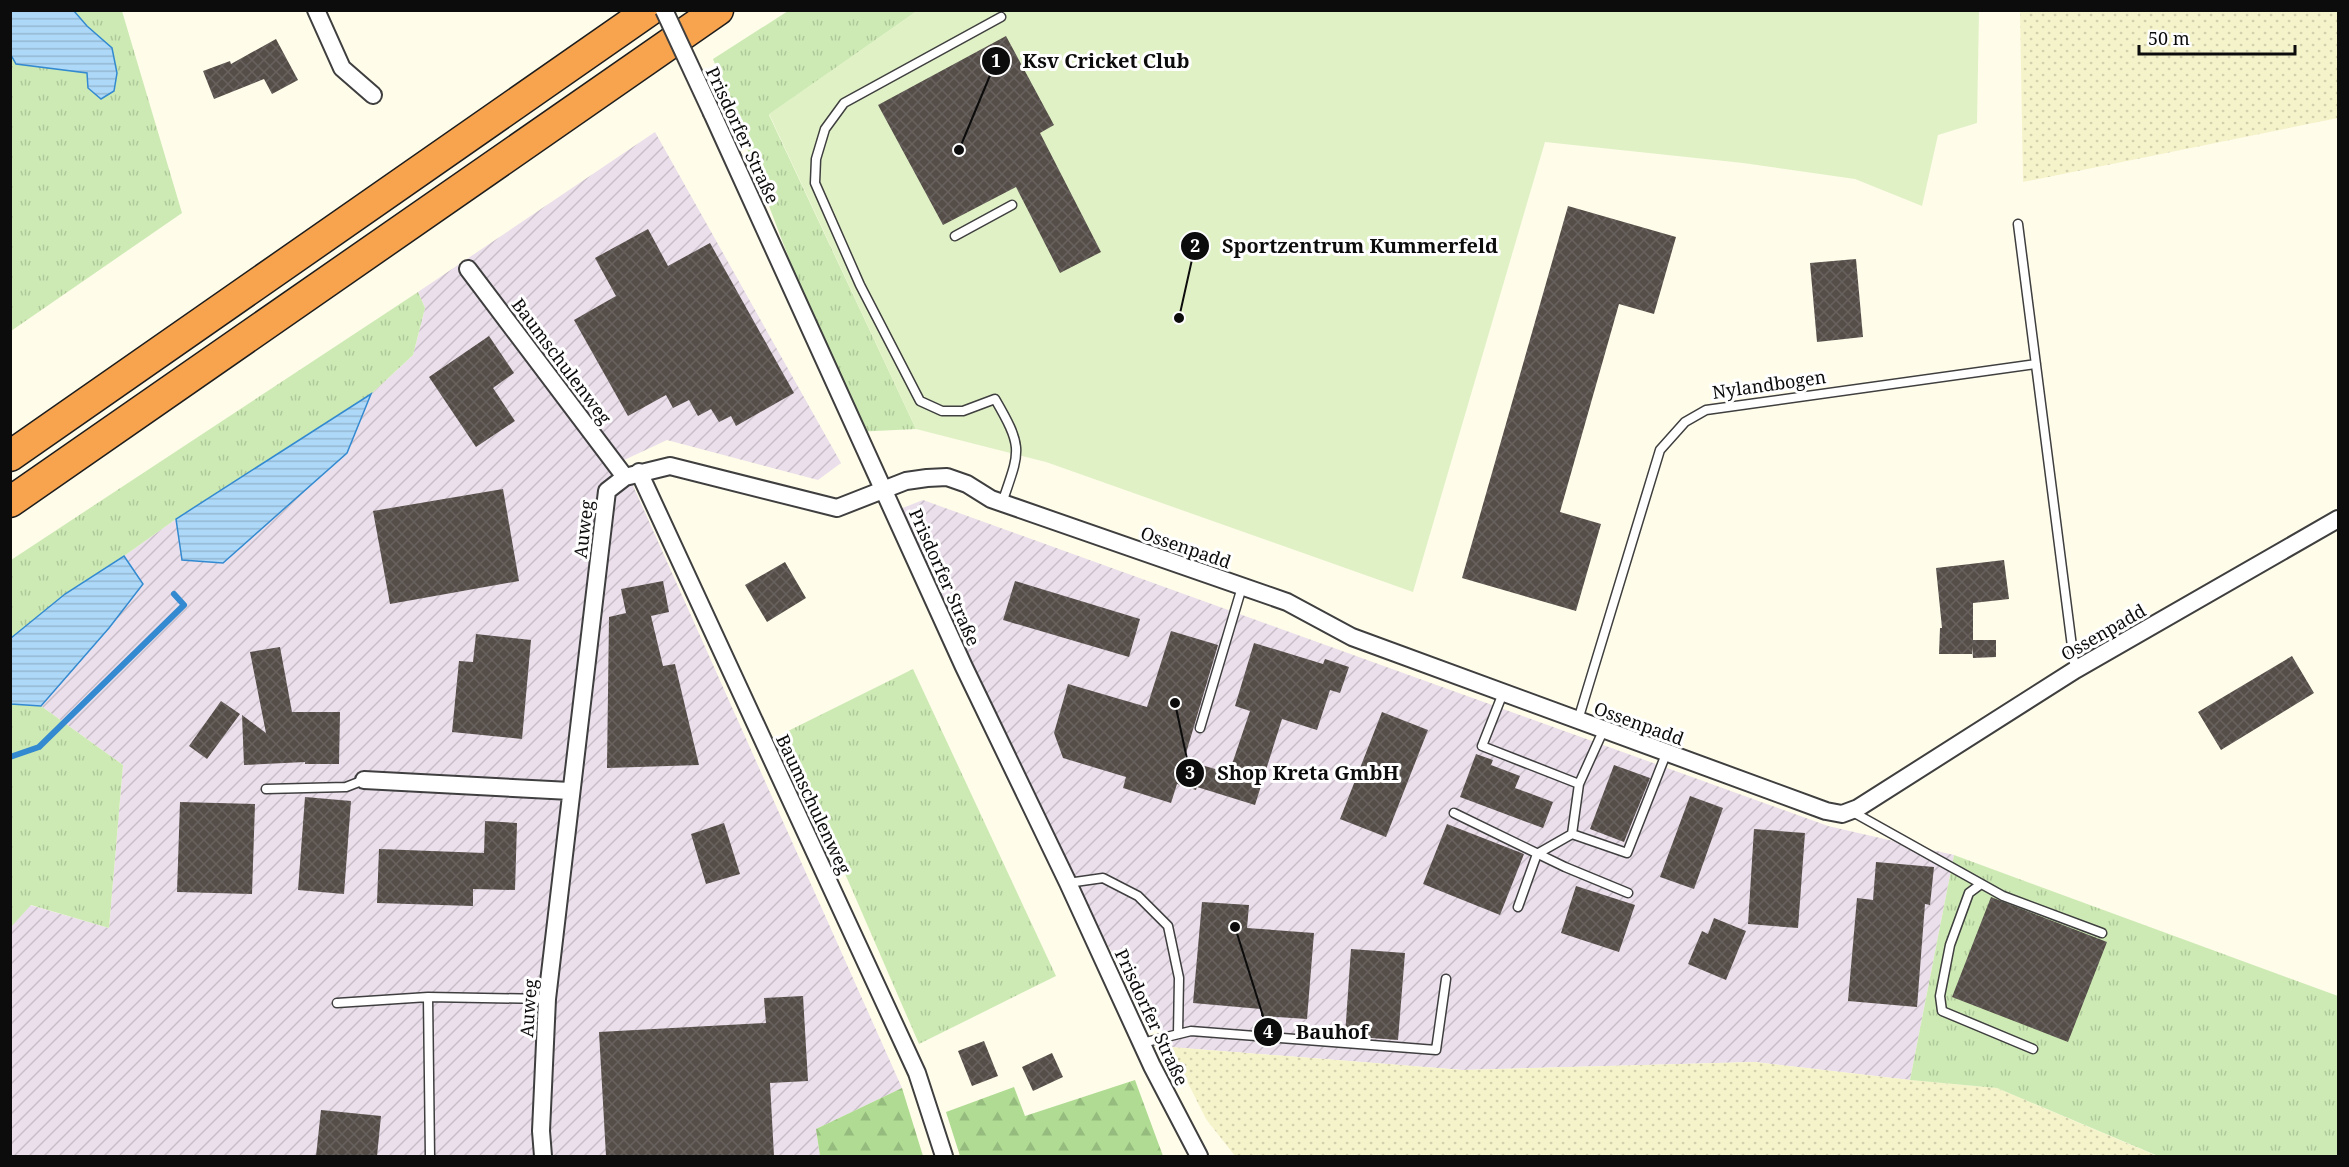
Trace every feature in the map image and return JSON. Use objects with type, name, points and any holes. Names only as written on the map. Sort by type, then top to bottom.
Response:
[{"type":"highway","points":[[10,456],[650,10]]},
{"type":"highway","points":[[10,502],[718,10]]},
{"type":"street","points":[[316,10],[342,68],[373,95]]},
{"type":"street","name":"Prisdorfer Straße","points":[[664,10],[964,667],[1068,882],[1142,1044],[1198,1156]]},
{"type":"street","name":"Baumschulenweg","points":[[468,269],[632,475],[917,1073],[944,1156]]},
{"type":"street","points":[[632,475],[670,466],[837,508],[885,490]]},
{"type":"street","name":"Auweg","points":[[543,1156],[541,1131],[547,999],[607,491],[632,475]]},
{"type":"street","name":"Ossenpadd","points":[[885,490],[906,481],[947,477],[967,484],[991,499],[1287,602],[1352,637],[1666,754],[1826,811],[1842,814],[2076,670],[2338,519]]},
{"type":"street","points":[[364,780],[570,791]]},
{"type":"lane","points":[[1000,16],[844,103],[825,129],[816,159],[814,183],[860,285],[920,401],[942,411],[963,411],[995,399],[1011,426],[1017,442],[1018,454],[1002,503]]},
{"type":"lane","points":[[955,236],[1012,205]]},
{"type":"lane","points":[[2018,224],[2076,670]]},
{"type":"lane","name":"Nylandbogen","points":[[1578,721],[1660,450],[1685,422],[1706,410],[2036,364]]},
{"type":"lane","points":[[1200,728],[1242,587]]},
{"type":"lane","points":[[1503,693],[1482,746],[1579,784]]},
{"type":"lane","points":[[1572,834],[1579,784],[1603,731]]},
{"type":"lane","points":[[1518,907],[1537,854],[1572,834],[1627,853],[1666,754]]},
{"type":"lane","points":[[266,789],[346,787],[364,780]]},
{"type":"lane","points":[[1850,810],[2003,896],[2102,933]]},
{"type":"lane","points":[[1454,813],[1537,854],[1628,894]]},
{"type":"lane","points":[[1068,882],[1103,878],[1138,896],[1168,926],[1179,978],[1178,1034]]},
{"type":"lane","points":[[1982,884],[1969,893],[1950,945],[1940,996],[1942,1011],[2033,1050]]},
{"type":"lane","points":[[1142,1044],[1191,1031],[1436,1050],[1446,980]]},
{"type":"lane","points":[[337,1003],[428,997],[547,999]]},
{"type":"lane","points":[[428,997],[430,1156]]},
{"type":"shaded area","points":[[2020,11],[2338,11],[2338,118],[2023,182]]},
{"type":"shaded area","points":[[655,132],[841,463],[818,480],[667,440],[622,461],[902,1088],[816,1129],[820,1156],[11,1156],[11,927],[30,905],[109,928],[123,765],[41,706],[109,628],[142,584],[124,556],[176,519],[183,559],[346,453],[371,394],[413,355],[425,308],[418,292]]},
{"type":"shaded area","points":[[923,500],[1828,826],[1954,855],[1910,1080],[1755,1062],[1463,1070],[1170,1047],[1069,882],[890,513]]},
{"type":"shaded area","points":[[1170,1047],[1463,1070],[1755,1062],[1997,1088],[2157,1156],[1235,1156],[1206,1119]]},
{"type":"green space","points":[[11,11],[122,11],[182,213],[11,331]]},
{"type":"green space","points":[[788,11],[917,11],[769,115],[916,429],[855,432],[713,59]]},
{"type":"green space","points":[[917,11],[1979,11],[1977,123],[1938,135],[1922,206],[1855,179],[1743,163],[1545,142],[1413,592],[1046,462],[916,429],[769,114]]},
{"type":"green space","points":[[418,292],[425,308],[413,355],[371,394],[176,519],[65,594],[11,638],[11,560]]},
{"type":"green space","points":[[913,669],[1056,976],[919,1044],[784,733]]},
{"type":"green space","points":[[11,704],[41,706],[123,765],[109,928],[31,905],[11,927]]},
{"type":"green space","points":[[1954,855],[2338,996],[2338,1156],[2158,1156],[1997,1088],[1910,1080]]},
{"type":"green space","points":[[1135,1080],[1163,1156],[960,1156],[946,1112],[1014,1087],[1025,1116]]},
{"type":"green space","points":[[902,1088],[923,1156],[820,1156],[816,1129]]},
{"type":"water","points":[[11,10],[74,11],[112,48],[117,73],[114,91],[101,99],[88,88],[87,73],[16,64],[11,55]]},
{"type":"water","points":[[371,394],[347,453],[223,563],[182,560],[176,519]]},
{"type":"water","points":[[124,556],[143,584],[109,628],[41,706],[11,704],[11,638],[65,594]]},
{"type":"building","points":[[1006,36],[1054,125],[1040,133],[1101,252],[1060,273],[1016,187],[943,225],[878,105]]},
{"type":"building","points":[[276,39],[298,80],[272,94],[264,79],[214,99],[203,71],[230,61],[231,64]]},
{"type":"building","points":[[1568,206],[1676,237],[1654,314],[1619,304],[1560,512],[1601,524],[1576,611],[1462,578]]},
{"type":"building","points":[[648,229],[668,266],[710,243],[794,393],[736,426],[731,416],[719,422],[711,409],[698,416],[689,400],[673,408],[666,395],[628,416],[574,320],[616,296],[595,258]]},
{"type":"building","points":[[1856,259],[1863,337],[1817,342],[1810,263]]},
{"type":"building","points":[[489,336],[514,373],[493,388],[515,421],[476,447],[429,377]]},
{"type":"building","points":[[503,489],[519,581],[390,604],[373,511]]},
{"type":"building","points":[[2004,560],[2009,599],[1973,603],[1973,640],[1996,640],[1996,657],[1973,658],[1972,646],[1972,654],[1939,654],[1940,628],[1942,628],[1936,568]]},
{"type":"building","points":[[785,562],[806,598],[767,622],[745,585]]},
{"type":"building","points":[[663,581],[669,612],[651,616],[663,666],[675,664],[699,765],[607,768],[609,617],[626,613],[621,589]]},
{"type":"building","points":[[1015,581],[1140,619],[1129,657],[1003,620]]},
{"type":"building","points":[[1171,631],[1218,645],[1184,760],[1229,773],[1250,711],[1235,706],[1254,643],[1323,664],[1325,659],[1349,667],[1340,693],[1330,690],[1317,730],[1282,719],[1255,805],[1197,787],[1196,790],[1177,784],[1171,803],[1123,788],[1126,777],[1063,758],[1054,733],[1068,684],[1147,707]]},
{"type":"building","points":[[476,634],[531,640],[522,739],[452,732],[459,661],[473,662]]},
{"type":"building","points":[[280,647],[292,712],[340,712],[339,764],[305,764],[305,762],[244,765],[242,715],[266,733],[250,652]]},
{"type":"building","points":[[2292,656],[2314,693],[2221,750],[2198,712]]},
{"type":"building","points":[[221,701],[240,714],[207,759],[189,746]]},
{"type":"building","points":[[1382,712],[1428,730],[1386,837],[1340,819]]},
{"type":"building","points":[[1476,754],[1493,760],[1491,765],[1520,776],[1515,788],[1553,802],[1543,828],[1460,797]]},
{"type":"building","points":[[1614,765],[1650,778],[1624,842],[1590,829]]},
{"type":"building","points":[[1690,796],[1723,808],[1694,889],[1660,877]]},
{"type":"building","points":[[305,797],[351,801],[344,894],[298,890]]},
{"type":"building","points":[[180,802],[255,804],[252,894],[177,892]]},
{"type":"building","points":[[485,821],[517,823],[515,890],[473,889],[473,906],[377,903],[379,849],[484,853]]},
{"type":"building","points":[[724,823],[740,874],[706,884],[691,834]]},
{"type":"building","points":[[1447,824],[1524,854],[1500,915],[1423,884]]},
{"type":"building","points":[[1754,829],[1805,833],[1798,928],[1748,924]]},
{"type":"building","points":[[1876,862],[1934,867],[1930,905],[1925,904],[1917,1007],[1848,1001],[1857,898],[1873,900]]},
{"type":"building","points":[[1576,886],[1635,905],[1619,952],[1561,933]]},
{"type":"building","points":[[1991,897],[2107,942],[2068,1042],[1952,997]]},
{"type":"building","points":[[1202,902],[1249,905],[1247,928],[1314,933],[1307,1019],[1261,1016],[1261,1009],[1193,1003]]},
{"type":"building","points":[[1714,918],[1746,931],[1726,980],[1688,964],[1702,931],[1708,934]]},
{"type":"building","points":[[1351,949],[1405,953],[1398,1040],[1345,1036]]},
{"type":"building","points":[[803,996],[808,1081],[770,1083],[774,1156],[606,1156],[599,1032],[766,1023],[764,998]]},
{"type":"building","points":[[984,1041],[998,1076],[972,1086],[958,1051]]},
{"type":"building","points":[[1052,1053],[1063,1077],[1033,1091],[1022,1067]]},
{"type":"building","points":[[321,1110],[381,1116],[377,1156],[316,1156]]},
{"type":"waterway","points":[[10,757],[39,747],[184,605],[174,594]]},
{"type":"place","name":"Ksv Cricket Club","points":[[959,150]]},
{"type":"place","name":"Sportzentrum Kummerfeld","points":[[1179,318]]},
{"type":"place","name":"Shop Kreta GmbH","points":[[1175,703]]},
{"type":"place","name":"Bauhof","points":[[1235,927]]}]
